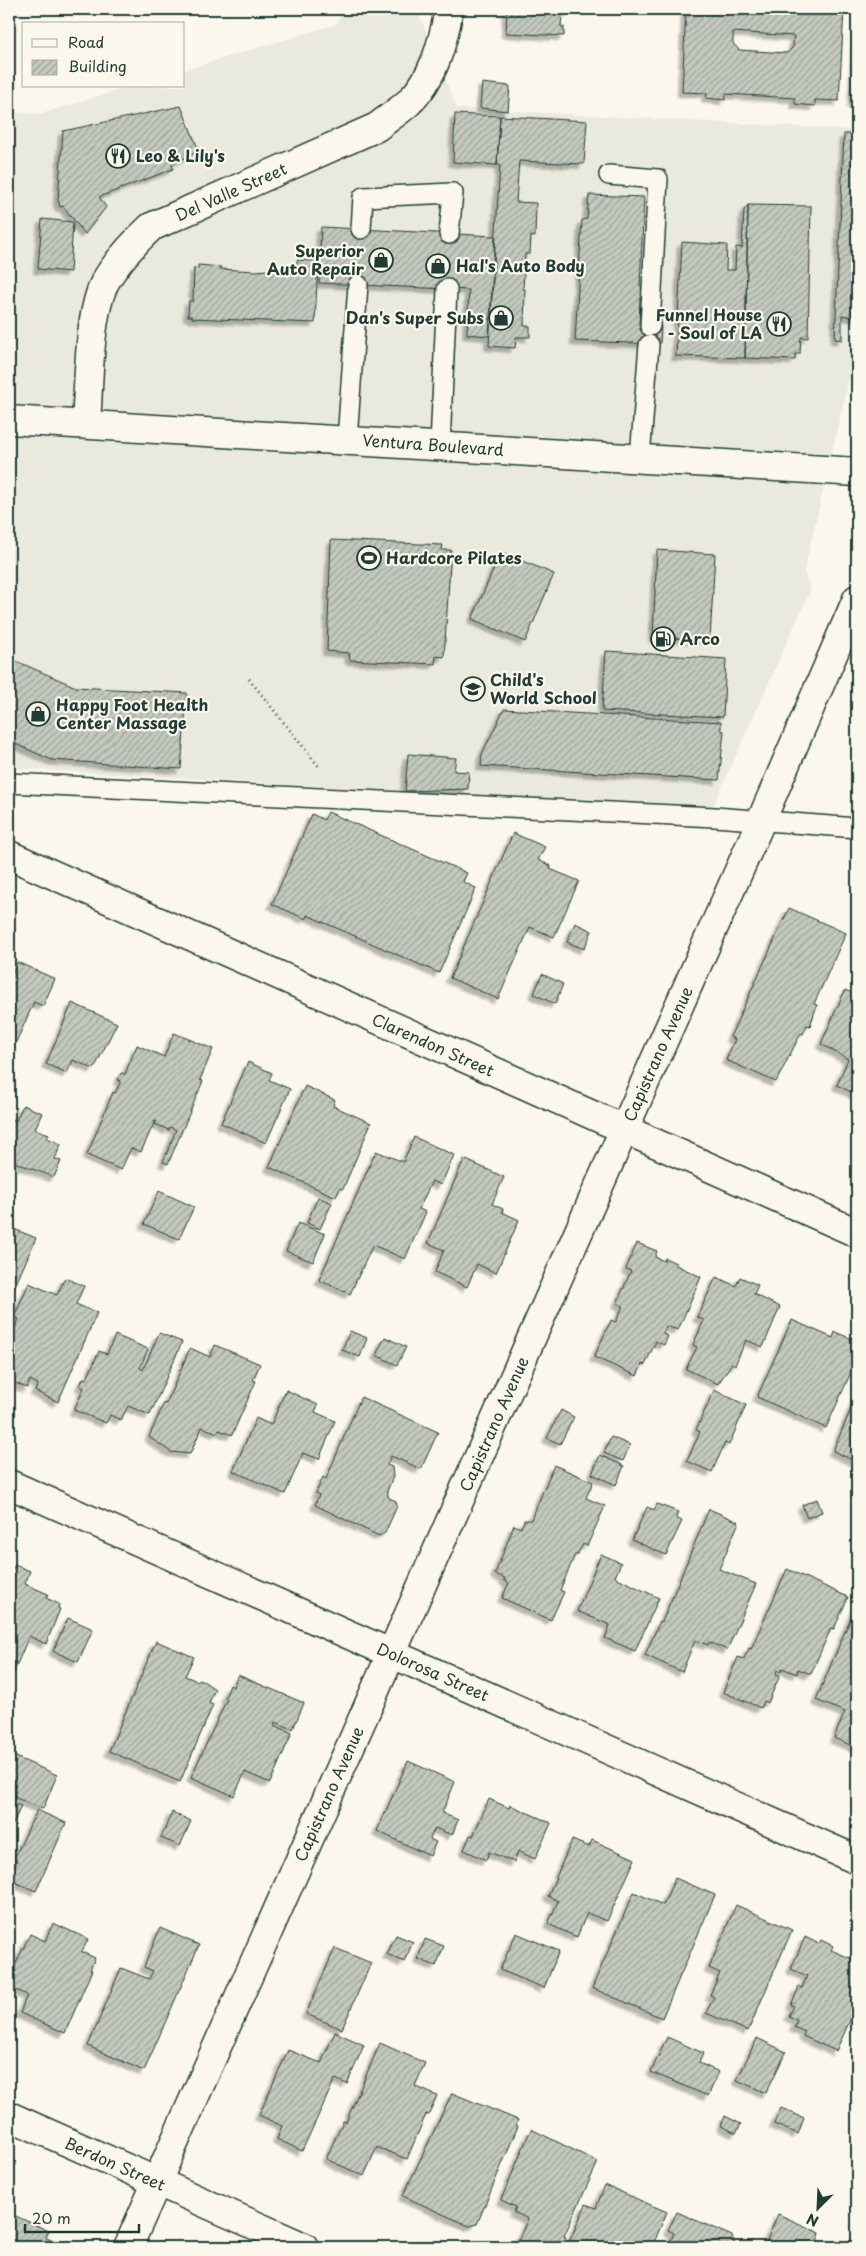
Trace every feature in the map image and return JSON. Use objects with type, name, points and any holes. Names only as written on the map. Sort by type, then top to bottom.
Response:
[{"type":"street","name":"Del Valle Street","points":[[86,424],[94,317],[106,281],[129,248],[151,227],[377,127],[409,102],[425,82],[443,43],[449,9]]},
{"type":"street","name":"Ventura Boulevard","points":[[9,420],[640,457],[857,472]]},
{"type":"street","name":"Capistrano Avenue","points":[[128,2247],[762,821],[857,599]]},
{"type":"street","name":"Clarendon Street","points":[[9,856],[857,1233]]},
{"type":"street","name":"Dolorosa Street","points":[[9,1484],[857,1860]]},
{"type":"street","name":"Berdon Street","points":[[9,2116],[304,2247]]},
{"type":"lane","points":[[609,175],[658,179],[650,326]]},
{"type":"lane","points":[[362,230],[363,197],[453,193],[449,234]]},
{"type":"lane","points":[[347,440],[358,285]]},
{"type":"lane","points":[[440,445],[447,289]]},
{"type":"lane","points":[[640,457],[650,344]]},
{"type":"lane","points":[[9,783],[762,821],[857,828]]},
{"type":"path","points":[[249,679],[346,800]]},
{"type":"shaded area","points":[[342,9],[417,9],[457,108],[857,130],[857,362],[853,362],[804,572],[811,589],[712,809],[9,768],[9,112],[41,114],[125,88],[185,88],[185,70],[337,24]]},
{"type":"building","points":[[501,9],[570,9],[570,12],[562,11],[561,27],[564,27],[564,36],[506,33],[507,10]]},
{"type":"building","points":[[686,9],[844,9],[839,101],[815,100],[815,106],[795,104],[795,98],[726,94],[725,100],[706,98],[707,93],[682,92]],"holes":[[[733,32],[794,36],[793,47],[787,53],[739,50],[733,43]]]},
{"type":"building","points":[[857,29],[857,104],[852,104]]},
{"type":"building","points":[[482,83],[510,86],[508,111],[480,108]]},
{"type":"building","points":[[181,106],[199,151],[172,164],[173,169],[99,197],[106,207],[85,234],[63,206],[60,207],[58,200],[63,131]]},
{"type":"building","points":[[455,114],[500,116],[497,165],[453,162]]},
{"type":"building","points":[[500,116],[587,121],[584,164],[519,161],[516,202],[536,203],[535,237],[531,236],[530,254],[525,254],[523,289],[525,289],[524,326],[530,326],[530,337],[516,337],[515,348],[489,346],[500,165],[497,165]]},
{"type":"building","points":[[856,130],[857,318],[842,315],[842,340],[835,339],[844,134],[855,134]]},
{"type":"building","points":[[589,195],[644,197],[640,286],[645,287],[645,298],[640,298],[639,326],[661,326],[660,344],[575,341],[582,220],[587,219]]},
{"type":"building","points":[[748,205],[745,358],[676,356],[682,242],[727,245],[726,270],[735,270],[736,247],[742,248],[744,210]]},
{"type":"building","points":[[748,205],[811,206],[808,338],[801,337],[800,354],[795,354],[795,360],[745,358]]},
{"type":"building","points":[[42,219],[73,222],[70,272],[38,269]]},
{"type":"building","points":[[321,227],[495,236],[489,336],[467,334],[469,290],[319,283]]},
{"type":"building","points":[[297,260],[318,261],[315,323],[192,318],[192,316],[188,316],[189,301],[193,301],[194,268],[198,269],[198,265],[221,267],[220,269],[256,271],[269,270],[269,266],[297,267]]},
{"type":"building","points":[[331,540],[443,545],[442,550],[451,550],[444,657],[436,656],[435,664],[350,660],[349,653],[327,651]]},
{"type":"building","points":[[657,550],[715,554],[710,640],[653,637]]},
{"type":"building","points":[[501,552],[554,574],[525,642],[472,619]]},
{"type":"building","points":[[606,651],[726,659],[723,717],[602,711]]},
{"type":"building","points":[[9,658],[76,687],[187,693],[181,769],[52,760],[9,741]]},
{"type":"building","points":[[504,709],[721,722],[721,730],[724,731],[719,780],[481,766],[482,754]]},
{"type":"building","points":[[408,754],[456,758],[454,771],[469,772],[468,789],[405,791]]},
{"type":"building","points":[[328,812],[467,873],[463,882],[476,888],[439,973],[307,915],[306,919],[272,904],[312,814],[324,820]]},
{"type":"building","points":[[513,833],[545,847],[538,860],[551,866],[550,869],[579,881],[554,937],[530,927],[498,999],[450,978]]},
{"type":"building","points":[[789,908],[846,933],[814,1004],[817,1005],[810,1026],[807,1025],[803,1034],[801,1033],[776,1082],[726,1060],[735,1039],[730,1037]]},
{"type":"building","points":[[575,923],[592,931],[584,949],[567,942]]},
{"type":"building","points":[[17,962],[55,979],[43,1006],[34,1002],[9,1058],[9,981]]},
{"type":"building","points":[[542,974],[563,984],[555,1004],[534,994]]},
{"type":"building","points":[[845,990],[857,995],[857,1095],[837,1085],[848,1059],[821,1044]]},
{"type":"building","points":[[72,1003],[117,1023],[94,1069],[73,1060],[67,1073],[46,1064]]},
{"type":"building","points":[[174,1033],[213,1049],[200,1080],[203,1081],[168,1164],[163,1162],[176,1130],[170,1127],[169,1130],[155,1124],[157,1121],[155,1121],[141,1152],[131,1148],[121,1170],[87,1155],[113,1092],[115,1093],[121,1081],[118,1080],[121,1073],[125,1074],[137,1045],[164,1057]]},
{"type":"building","points":[[248,1062],[272,1073],[269,1080],[290,1089],[266,1143],[221,1123]]},
{"type":"building","points":[[305,1086],[335,1100],[333,1106],[371,1123],[343,1189],[340,1188],[336,1197],[269,1167]]},
{"type":"building","points":[[23,1105],[42,1113],[35,1129],[49,1134],[47,1138],[61,1144],[55,1159],[61,1161],[54,1177],[9,1160],[9,1121],[10,1118],[16,1121]]},
{"type":"building","points":[[414,1137],[454,1155],[441,1185],[432,1181],[419,1209],[426,1212],[405,1259],[373,1245],[350,1294],[319,1280],[376,1151],[403,1162]]},
{"type":"building","points":[[464,1159],[504,1177],[492,1204],[503,1209],[502,1212],[519,1220],[496,1273],[477,1264],[467,1287],[435,1272],[444,1250],[428,1243]]},
{"type":"building","points":[[159,1191],[194,1207],[179,1239],[144,1224]]},
{"type":"building","points":[[318,1197],[332,1203],[320,1229],[307,1223]]},
{"type":"building","points":[[298,1223],[325,1234],[313,1262],[286,1251]]},
{"type":"building","points":[[9,1227],[36,1238],[9,1300]]},
{"type":"building","points":[[637,1243],[657,1251],[655,1257],[664,1261],[665,1258],[701,1277],[678,1330],[666,1326],[663,1334],[668,1336],[664,1345],[656,1341],[645,1365],[642,1364],[637,1376],[594,1357],[611,1320],[616,1322],[623,1306],[617,1303],[631,1271],[626,1269]]},
{"type":"building","points":[[716,1277],[736,1286],[740,1277],[758,1285],[754,1294],[780,1307],[763,1347],[746,1340],[735,1365],[732,1363],[718,1384],[686,1369],[697,1347],[693,1345],[704,1320],[697,1317]]},
{"type":"building","points":[[65,1278],[84,1286],[76,1304],[97,1313],[58,1402],[35,1391],[38,1384],[30,1380],[27,1388],[9,1380],[9,1343],[19,1319],[14,1317],[29,1283],[57,1295]]},
{"type":"building","points":[[792,1320],[833,1338],[835,1332],[857,1341],[857,1359],[826,1428],[757,1397]]},
{"type":"building","points":[[350,1331],[367,1338],[360,1357],[342,1350]]},
{"type":"building","points":[[159,1333],[182,1342],[150,1415],[128,1406],[121,1420],[110,1415],[106,1423],[74,1410],[84,1388],[80,1386],[83,1378],[87,1379],[99,1351],[107,1354],[115,1335],[148,1349],[140,1368],[143,1370]]},
{"type":"building","points":[[385,1337],[406,1347],[397,1365],[376,1355]]},
{"type":"building","points":[[215,1345],[260,1364],[253,1380],[256,1381],[232,1435],[219,1430],[217,1433],[202,1427],[190,1454],[171,1452],[149,1437],[164,1403],[166,1404],[190,1348],[210,1357]]},
{"type":"building","points":[[286,1390],[318,1405],[315,1412],[335,1421],[319,1459],[303,1453],[285,1494],[233,1471],[256,1418],[271,1425]]},
{"type":"building","points":[[714,1390],[746,1405],[729,1445],[725,1443],[712,1472],[687,1461],[700,1432],[696,1430]]},
{"type":"building","points":[[857,1395],[857,1462],[833,1451]]},
{"type":"building","points":[[361,1397],[438,1432],[421,1469],[391,1456],[387,1465],[392,1467],[393,1477],[387,1491],[389,1498],[396,1501],[397,1506],[385,1533],[379,1536],[315,1505],[319,1495],[316,1493],[323,1477],[326,1479]]},
{"type":"building","points":[[561,1410],[574,1417],[560,1444],[547,1438]]},
{"type":"building","points":[[611,1437],[630,1445],[623,1461],[604,1453]]},
{"type":"building","points":[[600,1455],[624,1466],[616,1485],[592,1474]]},
{"type":"building","points":[[554,1465],[593,1482],[586,1498],[605,1506],[587,1546],[583,1544],[577,1555],[575,1555],[560,1590],[564,1592],[551,1620],[502,1598],[509,1583],[504,1580],[505,1578],[495,1574],[514,1525],[521,1528],[524,1520],[531,1520]]},
{"type":"building","points":[[817,1499],[822,1512],[807,1518],[802,1505]]},
{"type":"building","points":[[657,1504],[678,1512],[676,1518],[682,1521],[666,1555],[632,1540],[647,1507],[654,1510]]},
{"type":"building","points":[[709,1509],[739,1522],[719,1569],[756,1584],[727,1650],[709,1642],[708,1645],[695,1640],[682,1672],[645,1655],[660,1621],[662,1622]]},
{"type":"building","points":[[601,1554],[621,1563],[615,1577],[659,1598],[635,1651],[605,1638],[610,1625],[577,1611]]},
{"type":"building","points":[[15,1565],[30,1571],[25,1584],[48,1594],[46,1598],[59,1604],[58,1608],[60,1609],[46,1644],[29,1636],[12,1676],[9,1674],[9,1575]]},
{"type":"building","points":[[787,1569],[848,1597],[834,1629],[831,1628],[811,1674],[798,1669],[797,1674],[782,1668],[781,1672],[777,1670],[776,1674],[780,1675],[768,1703],[764,1701],[761,1708],[723,1692],[738,1657],[744,1659],[749,1648],[751,1649]]},
{"type":"building","points":[[857,1603],[857,1748],[834,1738],[845,1712],[816,1700]]},
{"type":"building","points":[[68,1618],[93,1629],[78,1662],[53,1651]]},
{"type":"building","points":[[156,1641],[194,1657],[185,1676],[197,1681],[200,1679],[215,1689],[209,1703],[213,1705],[180,1782],[109,1751]]},
{"type":"building","points":[[238,1675],[304,1703],[293,1729],[275,1722],[274,1725],[292,1733],[270,1783],[245,1772],[234,1796],[191,1777],[227,1699],[225,1698],[230,1685],[233,1687]]},
{"type":"building","points":[[9,1754],[57,1775],[43,1809],[9,1795]]},
{"type":"building","points":[[408,1761],[455,1782],[442,1813],[458,1820],[452,1835],[435,1828],[430,1839],[436,1842],[430,1856],[377,1831]]},
{"type":"building","points":[[489,1799],[509,1808],[510,1805],[551,1823],[535,1859],[518,1851],[514,1862],[489,1852],[486,1860],[464,1850],[470,1835],[473,1836]]},
{"type":"building","points":[[9,1802],[21,1806],[12,1826],[9,1825]]},
{"type":"building","points":[[37,1810],[66,1823],[36,1891],[9,1880],[17,1860],[14,1859]]},
{"type":"building","points":[[172,1812],[191,1821],[180,1846],[161,1838]]},
{"type":"building","points":[[572,1840],[589,1847],[592,1840],[635,1859],[607,1921],[587,1913],[577,1937],[548,1924],[558,1901],[548,1896]]},
{"type":"building","points":[[675,1878],[715,1895],[662,2018],[592,1988],[634,1892],[663,1905]]},
{"type":"building","points":[[736,1905],[792,1930],[748,2031],[706,2013],[714,1997],[710,1995],[720,1973],[709,1968]]},
{"type":"building","points":[[53,1923],[88,1939],[82,1952],[95,1958],[90,1970],[92,1970],[65,2033],[20,2013],[27,1995],[9,1987],[9,1978],[30,1934],[45,1941]]},
{"type":"building","points":[[160,1928],[199,1945],[144,2071],[88,2046],[121,1968],[149,1979],[153,1971],[144,1967]]},
{"type":"building","points":[[516,1933],[559,1951],[544,1988],[500,1970]]},
{"type":"building","points":[[396,1935],[413,1942],[404,1962],[387,1954]]},
{"type":"building","points":[[805,1937],[819,1944],[821,1940],[833,1946],[831,1950],[857,1961],[857,2005],[836,2051],[803,2036],[805,2032],[794,2027],[797,2020],[789,2016],[794,2006],[791,2005],[799,1987],[802,1988],[807,1976],[791,1969]]},
{"type":"building","points":[[425,1939],[444,1946],[436,1966],[418,1959]]},
{"type":"building","points":[[335,1948],[371,1963],[342,2029],[306,2014]]},
{"type":"building","points":[[335,2032],[364,2045],[347,2084],[335,2079],[302,2151],[277,2139],[282,2126],[259,2115],[288,2050],[321,2063]]},
{"type":"building","points":[[667,2037],[703,2053],[699,2063],[719,2072],[708,2096],[651,2072]]},
{"type":"building","points":[[757,2038],[786,2052],[766,2093],[737,2080]]},
{"type":"building","points":[[380,2043],[425,2063],[415,2086],[437,2096],[428,2115],[426,2114],[407,2159],[377,2147],[364,2176],[326,2159],[343,2121],[346,2122]]},
{"type":"building","points":[[452,2093],[518,2120],[516,2125],[518,2126],[477,2224],[469,2226],[403,2196]]},
{"type":"building","points":[[781,2108],[804,2118],[798,2134],[774,2124]]},
{"type":"building","points":[[725,2116],[741,2124],[736,2133],[721,2126]]},
{"type":"building","points":[[531,2129],[598,2162],[564,2236],[566,2237],[561,2247],[527,2247],[517,2243],[528,2219],[514,2212],[516,2207],[501,2200]]},
{"type":"building","points":[[605,2185],[667,2212],[652,2247],[567,2247],[586,2204],[596,2208]]},
{"type":"building","points":[[677,2212],[732,2236],[736,2247],[668,2247],[674,2233],[668,2230]]},
{"type":"building","points":[[9,2213],[49,2231],[46,2238],[57,2242],[55,2247],[9,2247]]},
{"type":"building","points":[[778,2214],[820,2233],[815,2247],[764,2247]]},
{"type":"place","name":"Leo & Lily's","points":[[118,156]]},
{"type":"place","name":"Superior Auto Repair","points":[[381,260]]},
{"type":"place","name":"Hal's Auto Body","points":[[438,266]]},
{"type":"place","name":"Dan's Super Subs","points":[[501,318]]},
{"type":"place","name":"Funnel House - Soul of LA","points":[[779,324]]},
{"type":"place","name":"Hardcore Pilates","points":[[369,558]]},
{"type":"place","name":"Arco","points":[[663,639]]},
{"type":"place","name":"Child's World School","points":[[473,689]]},
{"type":"place","name":"Happy Foot Health Center Massage","points":[[38,714]]}]
